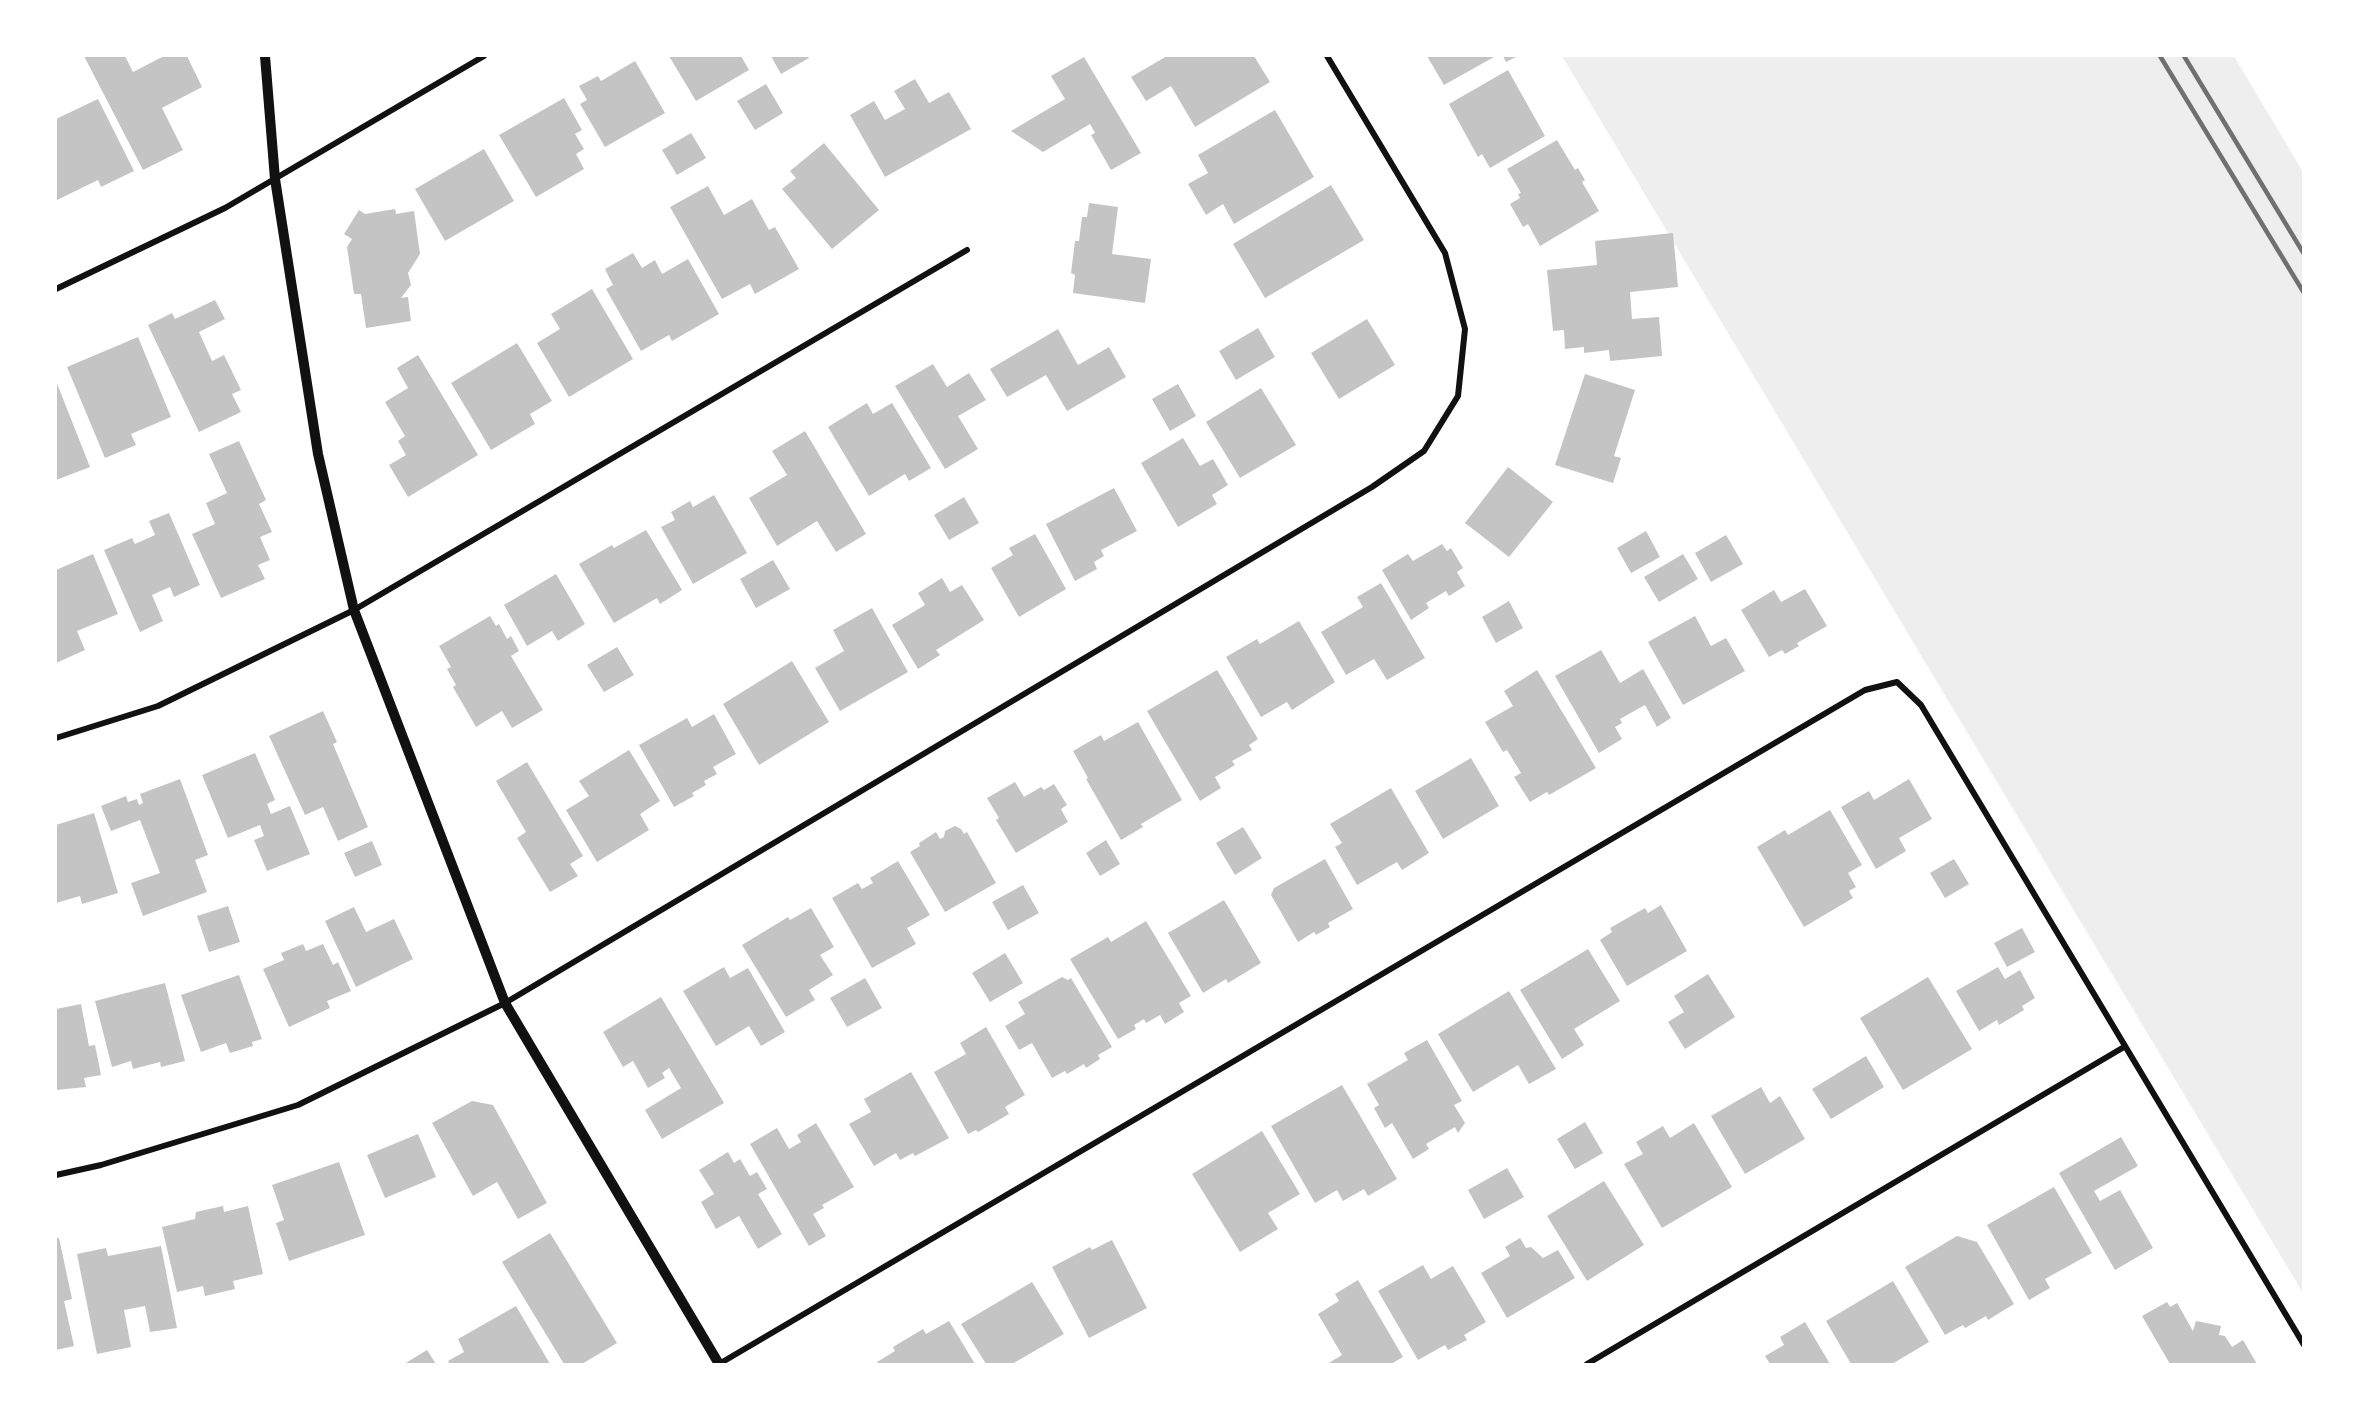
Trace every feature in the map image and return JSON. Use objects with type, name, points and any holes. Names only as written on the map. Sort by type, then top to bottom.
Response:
[{"type":"street","points":[[265,56],[275,179],[318,454],[354,610],[504,1003],[719,1364],[1865,690],[1897,682],[1921,705],[2304,1345]]},
{"type":"street","points":[[56,289],[225,208],[484,56]]},
{"type":"street","points":[[56,1175],[101,1165],[298,1105],[504,1003],[1372,487],[1424,452],[1458,396],[1465,329],[1446,253],[1327,56]]},
{"type":"street","points":[[56,738],[158,706],[354,610],[967,250]]},
{"type":"street","points":[[1587,1365],[2124,1047]]},
{"type":"shaded area","points":[[1562,56],[2234,56],[2303,172],[2303,1293]]},
{"type":"building","points":[[84,56],[125,56],[133,72],[164,56],[187,56],[202,87],[162,108],[183,150],[143,170]]},
{"type":"building","points":[[669,56],[741,56],[749,70],[696,101]]},
{"type":"building","points":[[771,56],[808,56],[809,58],[781,74]]},
{"type":"building","points":[[1167,56],[1254,56],[1270,82],[1195,127],[1171,86],[1146,101],[1131,77]]},
{"type":"building","points":[[1427,56],[1493,56],[1494,57],[1444,85]]},
{"type":"building","points":[[1503,56],[1518,56],[1506,62]]},
{"type":"building","points":[[1084,57],[1141,153],[1111,170],[1091,135],[1095,133],[1090,124],[1043,152],[1011,131],[1065,99],[1051,76]]},
{"type":"building","points":[[635,61],[665,113],[605,147],[580,104],[587,100],[579,86],[598,76],[601,81]]},
{"type":"building","points":[[1508,70],[1545,136],[1490,168],[1482,154],[1478,157],[1449,104]]},
{"type":"building","points":[[915,79],[929,103],[949,92],[971,129],[885,177],[850,115],[874,101],[885,120],[905,109],[894,91]]},
{"type":"building","points":[[766,84],[783,113],[755,130],[737,101]]},
{"type":"building","points":[[564,98],[582,130],[575,134],[584,149],[576,154],[584,169],[536,197],[499,135]]},
{"type":"building","points":[[98,99],[134,171],[101,187],[98,180],[57,200],[56,119]]},
{"type":"building","points":[[1275,110],[1314,177],[1234,224],[1223,204],[1206,215],[1188,184],[1208,173],[1198,155]]},
{"type":"building","points":[[691,133],[706,158],[677,175],[662,150]]},
{"type":"building","points":[[1557,140],[1575,170],[1578,168],[1585,180],[1582,182],[1599,211],[1540,246],[1528,224],[1523,227],[1510,204],[1520,198],[1518,194],[1521,193],[1507,169]]},
{"type":"building","points":[[824,143],[879,210],[832,249],[782,189],[796,178],[790,171]]},
{"type":"building","points":[[484,149],[514,201],[445,241],[415,189]]},
{"type":"building","points":[[1331,185],[1364,240],[1265,298],[1233,244]]},
{"type":"building","points":[[708,186],[724,215],[752,199],[769,230],[775,227],[799,269],[755,294],[750,284],[722,299],[670,207]]},
{"type":"building","points":[[1089,203],[1118,207],[1112,254],[1151,259],[1145,303],[1073,293],[1075,275],[1071,273],[1075,241],[1079,241],[1082,217],[1087,217]]},
{"type":"building","points":[[395,209],[396,214],[414,211],[420,254],[408,273],[411,285],[401,298],[408,297],[411,321],[366,328],[361,294],[354,294],[347,247],[352,239],[344,234],[359,210],[365,214]]},
{"type":"building","points":[[1673,233],[1678,287],[1630,292],[1632,319],[1659,317],[1662,356],[1610,361],[1609,350],[1584,353],[1584,347],[1565,349],[1564,330],[1553,331],[1547,270],[1597,265],[1595,241]]},
{"type":"building","points":[[633,253],[642,268],[655,260],[662,274],[688,259],[719,314],[672,341],[669,335],[641,351],[606,289],[613,285],[605,269]]},
{"type":"building","points":[[592,289],[633,359],[569,397],[537,343],[560,329],[551,314]]},
{"type":"building","points":[[215,300],[225,319],[199,332],[212,361],[224,355],[241,390],[232,394],[241,412],[199,432],[148,325],[172,313],[175,319]]},
{"type":"building","points":[[1367,319],[1395,365],[1339,399],[1311,353]]},
{"type":"building","points":[[1258,328],[1275,357],[1236,380],[1219,351]]},
{"type":"building","points":[[1058,329],[1078,365],[1109,347],[1126,377],[1067,411],[1046,375],[1007,397],[990,369]]},
{"type":"building","points":[[138,337],[171,417],[131,434],[136,445],[105,458],[67,367]]},
{"type":"building","points":[[517,343],[552,401],[530,414],[535,424],[491,450],[451,383]]},
{"type":"building","points":[[418,355],[478,455],[408,497],[389,465],[406,455],[398,441],[405,436],[385,402],[408,388],[397,368]]},
{"type":"building","points":[[933,364],[947,387],[969,373],[986,400],[958,416],[978,449],[945,469],[895,386]]},
{"type":"building","points":[[1585,374],[1635,390],[1614,456],[1621,458],[1613,483],[1555,465]]},
{"type":"building","points":[[56,381],[90,467],[56,480]]},
{"type":"building","points":[[1178,384],[1196,416],[1170,431],[1152,399]]},
{"type":"building","points":[[1261,388],[1296,445],[1240,478],[1206,422]]},
{"type":"building","points":[[867,403],[873,414],[892,403],[931,468],[909,481],[905,474],[869,496],[828,427]]},
{"type":"building","points":[[805,431],[866,534],[836,552],[817,521],[777,546],[749,498],[787,475],[772,451]]},
{"type":"building","points":[[1183,438],[1200,466],[1213,459],[1228,485],[1212,495],[1217,504],[1178,527],[1141,463]]},
{"type":"building","points":[[239,441],[266,500],[259,504],[272,532],[260,537],[270,560],[258,565],[265,579],[221,598],[192,534],[215,524],[206,503],[227,493],[209,454]]},
{"type":"building","points":[[1508,467],[1553,502],[1509,557],[1465,523]]},
{"type":"building","points":[[1114,488],[1137,531],[1101,550],[1104,556],[1094,562],[1097,569],[1075,581],[1046,524]]},
{"type":"building","points":[[714,495],[747,553],[693,584],[661,527],[675,520],[671,512],[690,501],[693,507]]},
{"type":"building","points":[[964,497],[979,523],[949,540],[934,515]]},
{"type":"building","points":[[169,513],[200,585],[174,597],[170,587],[152,595],[163,621],[140,632],[104,550],[132,538],[135,544],[155,535],[149,521]]},
{"type":"building","points":[[646,530],[682,590],[660,604],[657,598],[614,623],[579,564],[612,545],[614,548]]},
{"type":"building","points":[[1646,531],[1660,557],[1631,573],[1617,548]]},
{"type":"building","points":[[1035,534],[1066,589],[1019,617],[991,568],[1013,555],[1009,548]]},
{"type":"building","points":[[1726,535],[1743,564],[1711,582],[1695,553]]},
{"type":"building","points":[[1442,544],[1447,551],[1451,548],[1463,568],[1457,572],[1465,586],[1449,596],[1446,591],[1426,603],[1429,608],[1411,620],[1382,570],[1408,554],[1413,561]]},
{"type":"building","points":[[93,554],[118,614],[77,631],[85,650],[56,663],[56,570]]},
{"type":"building","points":[[1683,554],[1698,579],[1659,602],[1644,577]]},
{"type":"building","points":[[773,560],[790,589],[756,608],[740,579]]},
{"type":"building","points":[[556,574],[585,624],[558,641],[552,631],[527,646],[504,605]]},
{"type":"building","points":[[942,578],[950,592],[962,585],[984,620],[936,650],[940,655],[918,669],[892,625],[925,605],[918,593]]},
{"type":"building","points":[[1381,583],[1425,658],[1387,680],[1374,659],[1346,675],[1321,632],[1363,607],[1357,597]]},
{"type":"building","points":[[1805,589],[1827,626],[1797,643],[1799,646],[1785,654],[1782,650],[1769,657],[1741,610],[1774,590],[1781,602]]},
{"type":"building","points":[[1509,601],[1523,628],[1496,643],[1482,617]]},
{"type":"building","points":[[872,608],[908,672],[840,711],[815,668],[844,651],[833,630]]},
{"type":"building","points":[[490,616],[496,626],[499,624],[507,639],[511,636],[519,651],[511,656],[543,710],[512,728],[502,711],[476,727],[453,687],[456,685],[447,669],[451,667],[439,646]]},
{"type":"building","points":[[1695,616],[1711,646],[1726,638],[1745,671],[1683,705],[1648,642]]},
{"type":"building","points":[[1299,621],[1335,682],[1292,710],[1287,702],[1261,717],[1226,657],[1257,639],[1260,644]]},
{"type":"building","points":[[617,647],[634,675],[604,692],[587,665]]},
{"type":"building","points":[[1601,650],[1620,683],[1643,669],[1671,718],[1657,727],[1645,705],[1620,719],[1622,723],[1615,727],[1622,739],[1599,753],[1555,676]]},
{"type":"building","points":[[792,661],[829,722],[759,765],[723,704]]},
{"type":"building","points":[[1217,670],[1258,739],[1249,745],[1252,750],[1232,761],[1235,765],[1215,777],[1221,788],[1200,801],[1147,711]]},
{"type":"building","points":[[1537,670],[1596,768],[1549,795],[1547,792],[1530,802],[1514,777],[1521,773],[1507,750],[1503,752],[1485,722],[1513,706],[1504,691]]},
{"type":"building","points":[[323,711],[337,742],[333,744],[368,827],[338,841],[323,807],[305,815],[269,736]]},
{"type":"building","points":[[714,714],[736,754],[713,767],[717,774],[704,781],[706,785],[692,793],[694,796],[674,807],[639,745],[687,718],[692,727]]},
{"type":"building","points":[[1138,722],[1182,800],[1141,824],[1143,827],[1121,840],[1086,779],[1088,778],[1073,751],[1101,735],[1104,741]]},
{"type":"building","points":[[629,750],[660,801],[640,814],[649,830],[597,862],[566,810],[589,796],[579,781]]},
{"type":"building","points":[[255,753],[275,800],[267,804],[271,814],[290,806],[310,854],[267,871],[254,840],[264,836],[260,825],[228,838],[202,775]]},
{"type":"building","points":[[1471,758],[1499,806],[1443,839],[1415,791]]},
{"type":"building","points":[[527,762],[583,856],[570,864],[578,876],[550,892],[517,838],[526,832],[496,781]]},
{"type":"building","points":[[180,779],[208,855],[195,860],[207,892],[143,916],[131,883],[160,873],[140,820],[111,831],[101,806],[126,796],[128,802],[137,799],[139,805],[143,803],[140,794]]},
{"type":"building","points":[[1909,779],[1932,819],[1899,838],[1906,851],[1876,869],[1841,807],[1869,791],[1874,800]]},
{"type":"building","points":[[1015,782],[1024,797],[1041,787],[1044,790],[1054,784],[1067,805],[1061,809],[1068,822],[1016,853],[996,820],[999,818],[987,798]]},
{"type":"building","points":[[1391,788],[1429,853],[1402,870],[1397,862],[1357,885],[1335,847],[1342,843],[1330,824]]},
{"type":"building","points":[[1830,810],[1862,865],[1848,873],[1856,887],[1849,891],[1853,898],[1804,927],[1757,847],[1785,830],[1788,835]]},
{"type":"building","points":[[94,813],[118,893],[82,904],[80,896],[56,903],[56,825]]},
{"type":"building","points":[[955,826],[964,834],[967,832],[996,883],[945,912],[910,852],[936,832],[940,839],[944,837],[945,831]]},
{"type":"building","points":[[1243,827],[1262,858],[1235,875],[1216,843]]},
{"type":"building","points":[[1106,840],[1120,864],[1100,876],[1086,853]]},
{"type":"building","points":[[372,841],[382,865],[355,877],[344,853]]},
{"type":"building","points":[[1325,859],[1353,909],[1328,923],[1330,927],[1316,935],[1314,932],[1298,942],[1271,895],[1274,888]]},
{"type":"building","points":[[1954,859],[1969,884],[1945,898],[1930,873]]},
{"type":"building","points":[[898,861],[930,915],[907,928],[916,944],[872,968],[832,898],[858,883],[862,889],[873,883],[870,878]]},
{"type":"building","points":[[1023,885],[1039,913],[1008,930],[992,902]]},
{"type":"building","points":[[1224,900],[1261,963],[1228,983],[1226,979],[1203,993],[1168,933]]},
{"type":"building","points":[[1661,905],[1687,951],[1627,986],[1600,940],[1612,932],[1610,928],[1645,908],[1648,913]]},
{"type":"building","points":[[228,906],[240,942],[209,952],[197,916]]},
{"type":"building","points":[[354,907],[366,932],[394,919],[413,959],[356,987],[325,921]]},
{"type":"building","points":[[811,908],[834,947],[820,955],[833,975],[809,990],[815,1000],[786,1017],[742,945],[788,917],[790,920]]},
{"type":"building","points":[[1146,921],[1191,996],[1179,1003],[1184,1012],[1165,1024],[1160,1015],[1146,1023],[1144,1019],[1134,1025],[1136,1029],[1118,1039],[1070,959],[1108,937],[1111,942]]},
{"type":"building","points":[[2022,928],[2035,952],[2007,967],[1994,943]]},
{"type":"building","points":[[303,944],[306,951],[323,944],[333,965],[338,962],[351,991],[327,1001],[330,1008],[289,1027],[263,969],[284,960],[281,953]]},
{"type":"building","points":[[1588,949],[1620,1001],[1574,1029],[1584,1045],[1562,1059],[1520,990]]},
{"type":"building","points":[[1005,953],[1023,983],[990,1002],[972,973]]},
{"type":"building","points":[[724,967],[730,978],[748,968],[785,1032],[761,1046],[749,1026],[716,1046],[683,991]]},
{"type":"building","points":[[1998,967],[2005,979],[2020,970],[2035,998],[2022,1006],[2024,1010],[1999,1025],[1997,1020],[1979,1031],[1956,991]]},
{"type":"building","points":[[1708,974],[1735,1017],[1685,1049],[1668,1022],[1684,1012],[1674,996]]},
{"type":"building","points":[[239,975],[262,1039],[252,1042],[253,1046],[230,1053],[226,1043],[201,1052],[181,995]]},
{"type":"building","points":[[1062,977],[1068,980],[1071,978],[1112,1047],[1098,1055],[1100,1059],[1086,1068],[1084,1064],[1067,1074],[1065,1071],[1052,1078],[1032,1043],[1019,1050],[1005,1026],[1025,1014],[1018,1002]]},
{"type":"building","points":[[1928,977],[1972,1049],[1903,1090],[1860,1018]]},
{"type":"building","points":[[865,978],[882,1008],[847,1027],[830,998]]},
{"type":"building","points":[[165,983],[185,1061],[161,1067],[160,1062],[133,1069],[131,1061],[112,1067],[95,1001]]},
{"type":"building","points":[[1509,991],[1556,1069],[1529,1084],[1518,1065],[1473,1092],[1438,1034]]},
{"type":"building","points":[[661,997],[724,1103],[662,1139],[645,1110],[681,1088],[669,1068],[662,1073],[665,1078],[648,1088],[633,1061],[623,1067],[603,1032]]},
{"type":"building","points":[[81,1004],[89,1046],[95,1045],[101,1075],[84,1078],[86,1087],[56,1090],[56,1009]]},
{"type":"building","points":[[986,1027],[1025,1095],[1005,1107],[1009,1114],[978,1132],[976,1130],[968,1134],[934,1072],[966,1054],[960,1043]]},
{"type":"building","points":[[1427,1040],[1462,1101],[1454,1105],[1465,1123],[1458,1133],[1455,1127],[1426,1144],[1429,1149],[1413,1159],[1392,1123],[1385,1128],[1374,1108],[1379,1105],[1367,1084],[1408,1060],[1404,1053]]},
{"type":"building","points":[[1866,1056],[1884,1087],[1831,1119],[1812,1089]]},
{"type":"building","points":[[911,1072],[949,1138],[915,1156],[913,1153],[900,1160],[896,1153],[874,1166],[849,1124],[871,1112],[864,1099]]},
{"type":"building","points":[[1342,1085],[1397,1179],[1368,1196],[1364,1189],[1343,1201],[1337,1190],[1315,1203],[1271,1126]]},
{"type":"building","points":[[1761,1087],[1770,1103],[1780,1096],[1805,1139],[1745,1174],[1711,1116]]},
{"type":"building","points":[[472,1101],[493,1105],[547,1203],[518,1219],[497,1182],[473,1196],[432,1123]]},
{"type":"building","points":[[1585,1122],[1603,1153],[1575,1169],[1557,1139]]},
{"type":"building","points":[[816,1123],[854,1187],[822,1205],[824,1208],[813,1214],[826,1236],[809,1246],[750,1144],[777,1128],[789,1149],[801,1142],[797,1135]]},
{"type":"building","points":[[1694,1123],[1732,1187],[1662,1228],[1624,1164],[1643,1154],[1636,1142],[1663,1126],[1670,1138]]},
{"type":"building","points":[[1262,1131],[1300,1194],[1268,1213],[1278,1229],[1240,1252],[1192,1174]]},
{"type":"building","points":[[418,1134],[436,1177],[385,1198],[367,1155]]},
{"type":"building","points":[[2121,1137],[2138,1166],[2094,1191],[2100,1201],[2120,1190],[2153,1248],[2115,1270],[2059,1173]]},
{"type":"building","points":[[728,1152],[734,1163],[740,1159],[750,1176],[757,1172],[767,1189],[758,1194],[782,1234],[758,1249],[739,1216],[716,1229],[701,1202],[714,1194],[699,1170]]},
{"type":"building","points":[[339,1162],[365,1235],[289,1261],[276,1223],[284,1220],[272,1185]]},
{"type":"building","points":[[1507,1168],[1524,1197],[1484,1219],[1468,1190]]},
{"type":"building","points":[[1604,1181],[1644,1245],[1587,1281],[1547,1216]]},
{"type":"building","points":[[2054,1187],[2092,1253],[2045,1279],[2050,1288],[2029,1300],[1987,1225]]},
{"type":"building","points":[[223,1206],[224,1212],[248,1206],[263,1274],[233,1281],[235,1289],[205,1296],[203,1286],[177,1292],[162,1227],[195,1219],[196,1212]]},
{"type":"building","points":[[550,1233],[617,1343],[582,1364],[564,1364],[502,1262]]},
{"type":"building","points":[[1957,1236],[1977,1242],[2014,1304],[1988,1320],[1986,1316],[1965,1328],[1963,1325],[1945,1335],[1905,1267]]},
{"type":"building","points":[[56,1238],[59,1238],[72,1299],[64,1301],[74,1346],[56,1350]]},
{"type":"building","points":[[1520,1238],[1526,1248],[1531,1247],[1543,1258],[1558,1250],[1575,1278],[1507,1318],[1481,1273],[1510,1256],[1505,1247]]},
{"type":"building","points":[[1112,1240],[1147,1308],[1089,1338],[1052,1267],[1090,1247],[1092,1250]]},
{"type":"building","points":[[161,1246],[177,1328],[150,1332],[145,1306],[124,1310],[131,1347],[97,1354],[77,1254],[106,1248],[108,1256]]},
{"type":"building","points":[[1423,1265],[1431,1279],[1453,1266],[1486,1322],[1464,1335],[1467,1340],[1448,1350],[1445,1345],[1418,1360],[1378,1291]]},
{"type":"building","points":[[1358,1280],[1403,1357],[1391,1364],[1327,1364],[1342,1355],[1318,1314],[1339,1301],[1335,1294]]},
{"type":"building","points":[[1893,1281],[1929,1342],[1892,1364],[1851,1364],[1826,1321]]},
{"type":"building","points":[[1032,1282],[1064,1334],[1012,1364],[986,1364],[961,1324]]},
{"type":"building","points":[[2167,1302],[2170,1307],[2177,1303],[2193,1331],[2196,1321],[2221,1326],[2219,1335],[2225,1336],[2232,1347],[2243,1340],[2257,1364],[2170,1364],[2142,1316]]},
{"type":"building","points":[[516,1306],[550,1364],[450,1364],[448,1361],[464,1352],[458,1339]]},
{"type":"building","points":[[949,1321],[975,1364],[878,1364],[877,1362],[895,1351],[893,1347],[923,1329],[926,1334]]},
{"type":"building","points":[[1805,1322],[1830,1364],[1770,1364],[1765,1356],[1784,1345],[1780,1337]]},
{"type":"building","points":[[427,1350],[436,1364],[404,1364]]},
{"type":"railway","points":[[2160,56],[2304,293]]},
{"type":"railway","points":[[2184,56],[2304,254]]}]
